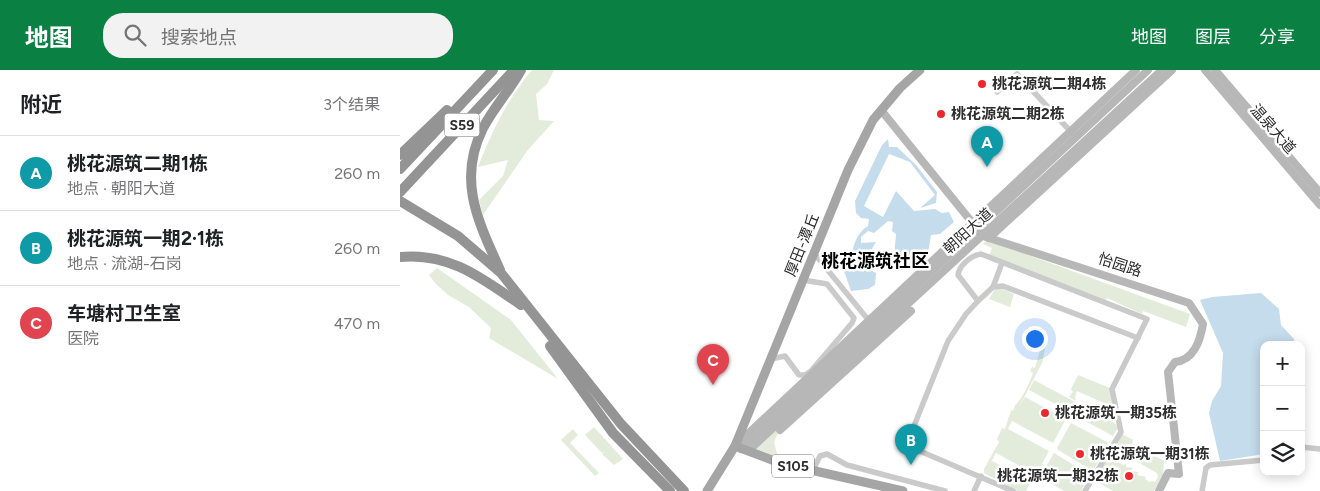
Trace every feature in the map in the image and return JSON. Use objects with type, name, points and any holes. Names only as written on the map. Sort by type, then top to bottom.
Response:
[{"type":"highway","points":[[400,155],[489,70]]},
{"type":"highway","name":"S59","points":[[400,169],[494,70]]},
{"type":"highway","name":"S59","points":[[400,192],[514,70]]},
{"type":"highway","points":[[501,273],[476,218],[471,194],[472,161],[483,128],[521,70]]},
{"type":"highway","points":[[400,201],[458,236],[501,273],[621,424],[684,491]]},
{"type":"highway","points":[[400,207],[417,212],[486,264],[521,305],[613,433],[670,491]]},
{"type":"highway","points":[[400,257],[432,257],[471,270],[521,305]]},
{"type":"main road","name":"厚田-潭丘","points":[[707,491],[741,449],[771,359],[813,252],[848,170],[873,120],[900,88],[920,70]]},
{"type":"main road","points":[[1074,134],[1136,70]]},
{"type":"main road","name":"朝阳大道","points":[[741,449],[834,354],[871,323],[1074,134],[1148,70]]},
{"type":"main road","name":"朝阳大道","points":[[741,449],[986,237],[1162,70]]},
{"type":"main road","points":[[881,110],[975,227],[986,237],[1172,70]]},
{"type":"main road","name":"温泉大道","points":[[1205,70],[1320,205]]},
{"type":"main road","name":"温泉大道","points":[[1215,70],[1320,194]]},
{"type":"main road","name":"怡园路","points":[[986,237],[1189,303],[1203,324],[1199,341],[1191,355],[1184,361],[1175,362],[1168,372],[1178,474],[1168,473],[1158,491]]},
{"type":"main road","points":[[780,430],[911,312]]},
{"type":"main road","name":"S105","points":[[741,449],[780,463],[903,491]]},
{"type":"street","points":[[997,92],[1016,74],[1074,134]]},
{"type":"street","points":[[813,252],[871,323]]},
{"type":"street","points":[[978,301],[959,279],[958,271],[976,254],[1147,319],[1112,389],[1121,432],[1085,491]]},
{"type":"street","points":[[1002,263],[993,287],[966,314],[948,341],[908,441],[910,446],[915,449],[1013,491]]},
{"type":"street","points":[[771,359],[785,356],[799,375],[804,375],[834,354],[852,323],[854,318],[827,284],[803,280]]},
{"type":"street","points":[[993,287],[1003,286],[1138,338]]},
{"type":"street","points":[[1305,447],[1320,449]]},
{"type":"street","points":[[813,470],[820,456],[828,454],[846,465],[945,491]]},
{"type":"street","points":[[1202,491],[1206,468],[1210,465],[1260,460]]},
{"type":"street","points":[[974,491],[981,476]]},
{"type":"green space","points":[[532,70],[554,70],[547,84],[536,94],[539,120],[554,121],[527,151],[483,215],[479,200],[503,176],[508,160],[478,167],[501,116]]},
{"type":"green space","points":[[987,240],[1190,314],[1186,327],[1143,311],[1142,314],[1107,298],[1106,300],[989,256],[992,248],[983,244]]},
{"type":"green space","points":[[437,268],[511,320],[558,379],[489,338],[491,328],[469,307],[448,295],[429,275]]},
{"type":"green space","points":[[1001,288],[1014,294],[1010,307],[989,299],[995,289]]},
{"type":"green space","points":[[1041,347],[1045,349],[1042,363],[1018,409],[1025,397],[1066,419],[1053,443],[1012,421],[1008,429],[1049,451],[1036,475],[996,453],[988,468],[992,461],[1031,481],[1026,491],[1017,491],[984,473],[984,469],[999,442],[997,439],[1002,428],[1005,429],[1011,410],[1013,411],[1028,386],[1033,373],[1030,371],[1032,367],[1035,368]]},
{"type":"green space","points":[[1078,375],[1110,388],[1113,407],[1077,391],[1076,401],[1069,397],[1073,392],[1071,389]]},
{"type":"green space","points":[[1034,380],[1075,402],[1070,412],[1029,390]]},
{"type":"green space","points":[[1080,404],[1116,424],[1118,428],[1113,436],[1074,415]]},
{"type":"green space","points":[[1071,423],[1109,443],[1093,471],[1057,448]]},
{"type":"green space","points":[[594,427],[623,459],[614,465],[602,454],[606,450],[602,453],[585,435]]},
{"type":"green space","points":[[573,429],[578,435],[570,443],[599,473],[595,476],[561,440]]},
{"type":"green space","points":[[775,429],[778,433],[774,442],[778,457],[776,458],[758,452],[755,447]]},
{"type":"green space","points":[[1122,434],[1133,440],[1132,443],[1164,461],[1163,476],[1154,491],[1113,491],[1094,480],[1109,456],[1119,460],[1118,462],[1123,465],[1126,464],[1126,467],[1133,468],[1131,471],[1139,472],[1137,475],[1146,477],[1145,479],[1150,482],[1155,482],[1158,477],[1157,473],[1113,448]]},
{"type":"green space","points":[[1054,453],[1090,475],[1081,491],[1064,491],[1040,477]]},
{"type":"water","points":[[888,139],[889,147],[897,147],[916,165],[937,192],[936,203],[920,208],[935,195],[910,162],[889,154],[864,206],[883,217],[896,191],[914,211],[935,209],[942,213],[949,212],[954,222],[940,234],[931,235],[928,253],[922,257],[916,254],[914,258],[917,261],[915,263],[910,260],[910,255],[907,259],[908,264],[901,265],[902,252],[894,258],[896,234],[892,231],[893,222],[888,221],[874,233],[868,231],[861,237],[861,243],[876,242],[870,252],[871,260],[860,261],[868,269],[876,273],[875,285],[868,289],[851,291],[844,271],[850,260],[855,241],[868,226],[869,219],[861,218],[856,213],[855,201],[882,145]]},
{"type":"water","points":[[1261,293],[1279,309],[1281,325],[1294,339],[1294,341],[1260,341],[1260,455],[1220,461],[1209,413],[1212,401],[1221,386],[1223,353],[1200,300],[1212,297]]},
{"type":"place","name":"桃花源筑二期4栋","points":[[982,84]]},
{"type":"place","name":"桃花源筑二期2栋","points":[[941,114]]},
{"type":"place","name":"桃花源筑二期1栋","points":[[987,167]]},
{"type":"place","name":"车塘村卫生室","points":[[713,385]]},
{"type":"place","name":"桃花源筑一期35栋","points":[[1045,413]]},
{"type":"place","name":"桃花源筑一期31栋","points":[[1080,454]]},
{"type":"place","name":"桃花源筑一期2·1栋","points":[[911,465]]},
{"type":"place","name":"桃花源筑一期32栋","points":[[1129,476]]},
{"type":"district","name":"桃花源筑社区","points":[[875,261]]}]
